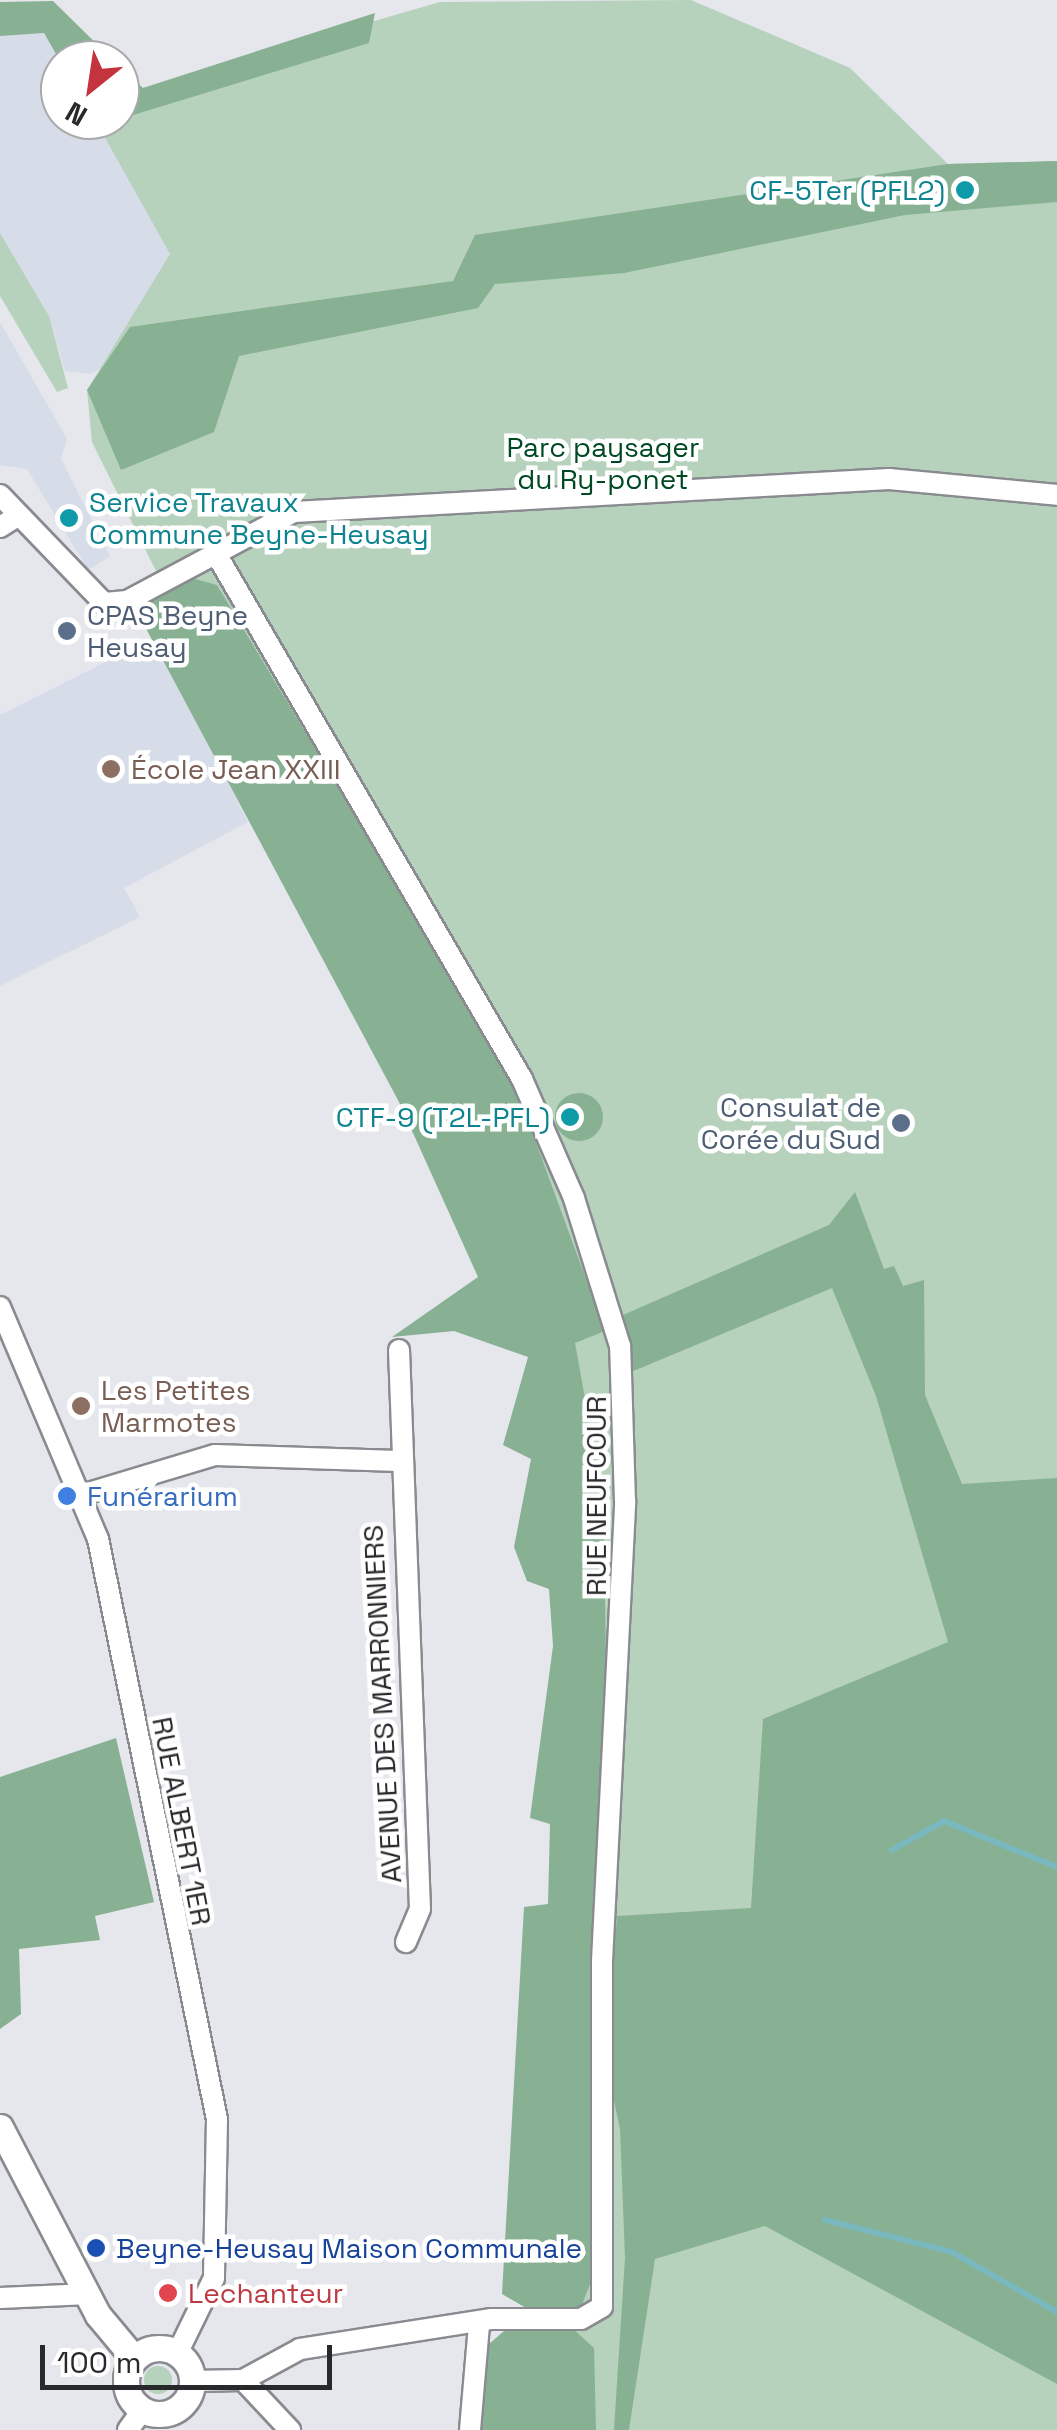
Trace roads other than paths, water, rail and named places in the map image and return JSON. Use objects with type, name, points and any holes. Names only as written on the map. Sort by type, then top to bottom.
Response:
[{"type":"main road","points":[[0,2126],[90,2294],[134,2358],[127,2386],[149,2421],[191,2381],[177,2354],[156,2348],[134,2358]]},
{"type":"street","points":[[0,495],[9,521],[104,602],[162,581],[294,512],[889,479],[1057,494]]},
{"type":"street","name":"RUE NEUFCOUR","points":[[215,552],[522,1079],[574,1198],[620,1346],[622,1656],[600,2068],[606,2285],[602,2306],[585,2318],[511,2318],[300,2349],[242,2380]]},
{"type":"street","name":"RUE ALBERT 1ER","points":[[0,1307],[9,1354],[85,1494],[222,2165],[214,2278],[177,2354]]},
{"type":"street","name":"AVENUE DES MARRONNIERS","points":[[398,1350],[398,1461],[420,1909],[406,1942]]},
{"type":"street","points":[[85,1494],[214,1455],[398,1461]]},
{"type":"street","points":[[0,2298],[90,2294]]},
{"type":"street","points":[[464,2428],[479,2324]]},
{"type":"street","points":[[191,2381],[242,2380],[290,2430]]},
{"type":"waterway","points":[[892,1850],[944,1821],[1057,1867]]},
{"type":"waterway","points":[[825,2220],[952,2252],[1057,2312]]},
{"type":"place","name":"CF-5Ter (PFL2)","points":[[965,190]]},
{"type":"place","name":"Service Travaux Commune Beyne-Heusay","points":[[69,518]]},
{"type":"place","name":"CPAS Beyne Heusay","points":[[67,631]]},
{"type":"place","name":"École Jean XXIII","points":[[111,769]]},
{"type":"place","name":"CTF-9 (T2L-PFL)","points":[[570,1117]]},
{"type":"place","name":"Consulat de Corée du Sud","points":[[901,1123]]},
{"type":"place","name":"Les Petites Marmotes","points":[[81,1406]]},
{"type":"place","name":"Funérarium","points":[[67,1496]]},
{"type":"place","name":"Beyne-Heusay Maison Communale","points":[[96,2248]]},
{"type":"place","name":"Lechanteur","points":[[168,2293]]},
{"type":"park label","name":"Parc paysager du Ry-ponet","points":[[603,463]]}]
